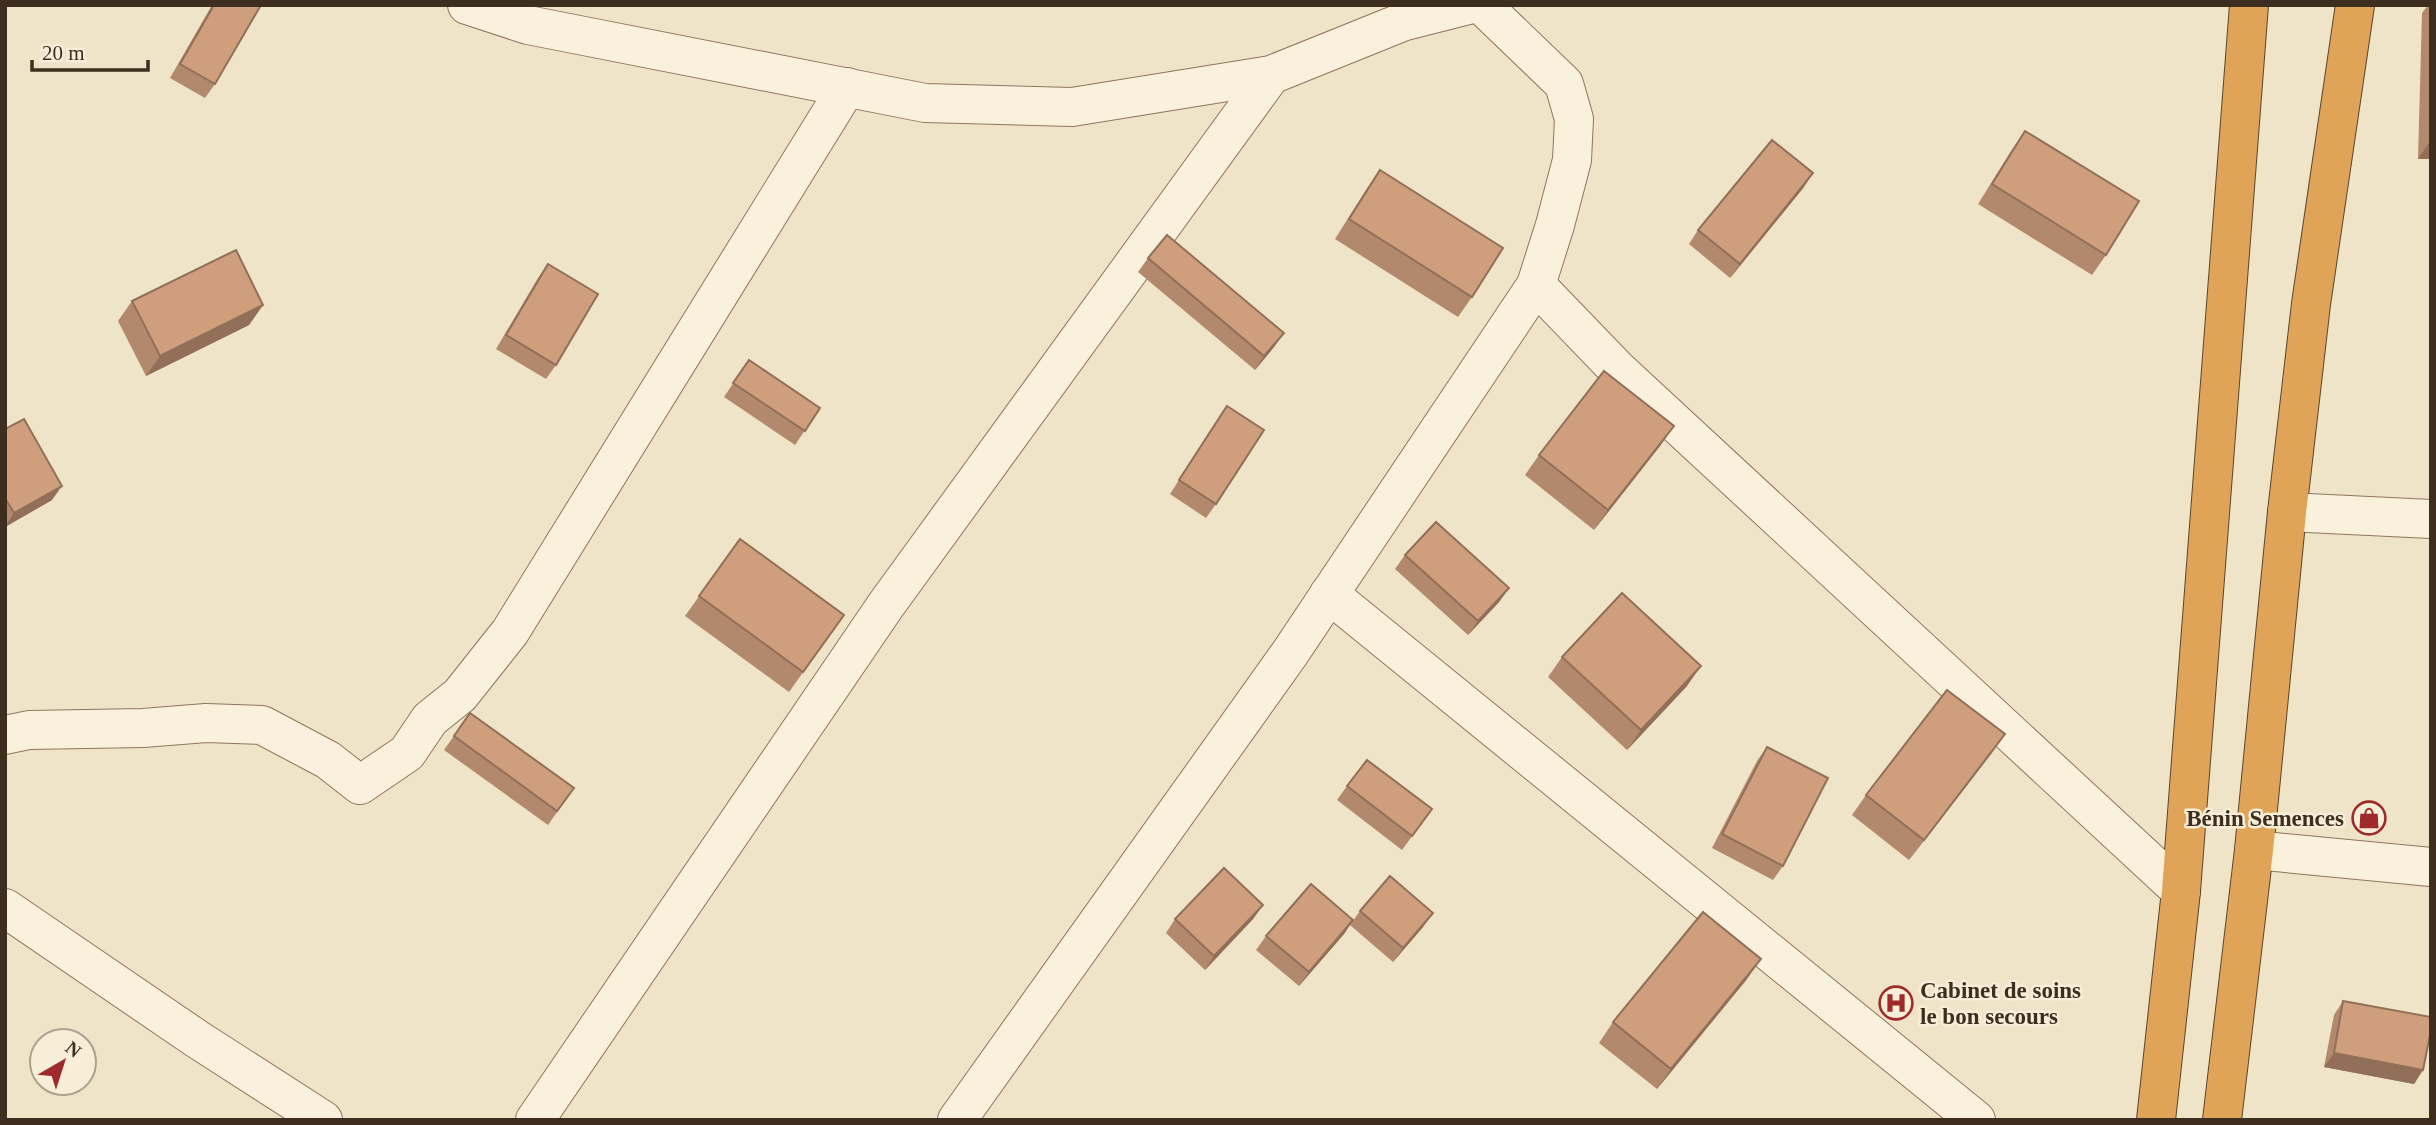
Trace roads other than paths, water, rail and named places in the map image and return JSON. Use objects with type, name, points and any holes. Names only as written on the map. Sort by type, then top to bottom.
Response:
[{"type":"highway","points":[[2157,1120],[2181,891],[2249,5]]},
{"type":"highway","points":[[2222,1120],[2254,850],[2287,512],[2311,304],[2355,5]]},
{"type":"street","points":[[467,5],[528,25],[925,103],[1072,107],[1271,75],[1405,21],[1468,5]]},
{"type":"street","points":[[957,1120],[1282,664],[1536,285],[1572,160],[1574,119],[1564,84],[1482,5]]},
{"type":"street","points":[[535,1120],[886,606],[1271,75]]},
{"type":"street","points":[[5,735],[29,730],[143,728],[206,723],[262,725],[328,760],[360,785],[407,753],[430,719],[460,695],[510,632],[847,87]]},
{"type":"street","points":[[1536,285],[1617,369],[2181,891]]},
{"type":"street","points":[[2287,512],[2431,519]]},
{"type":"street","points":[[1329,594],[1976,1120]]},
{"type":"street","points":[[2254,850],[2431,867]]},
{"type":"street","points":[[5,908],[197,1039],[323,1120]]},
{"type":"place","name":"Bénin Semences","points":[[2369,818]]},
{"type":"place","name":"Cabinet de soins le bon secours","points":[[1896,1003]]}]
